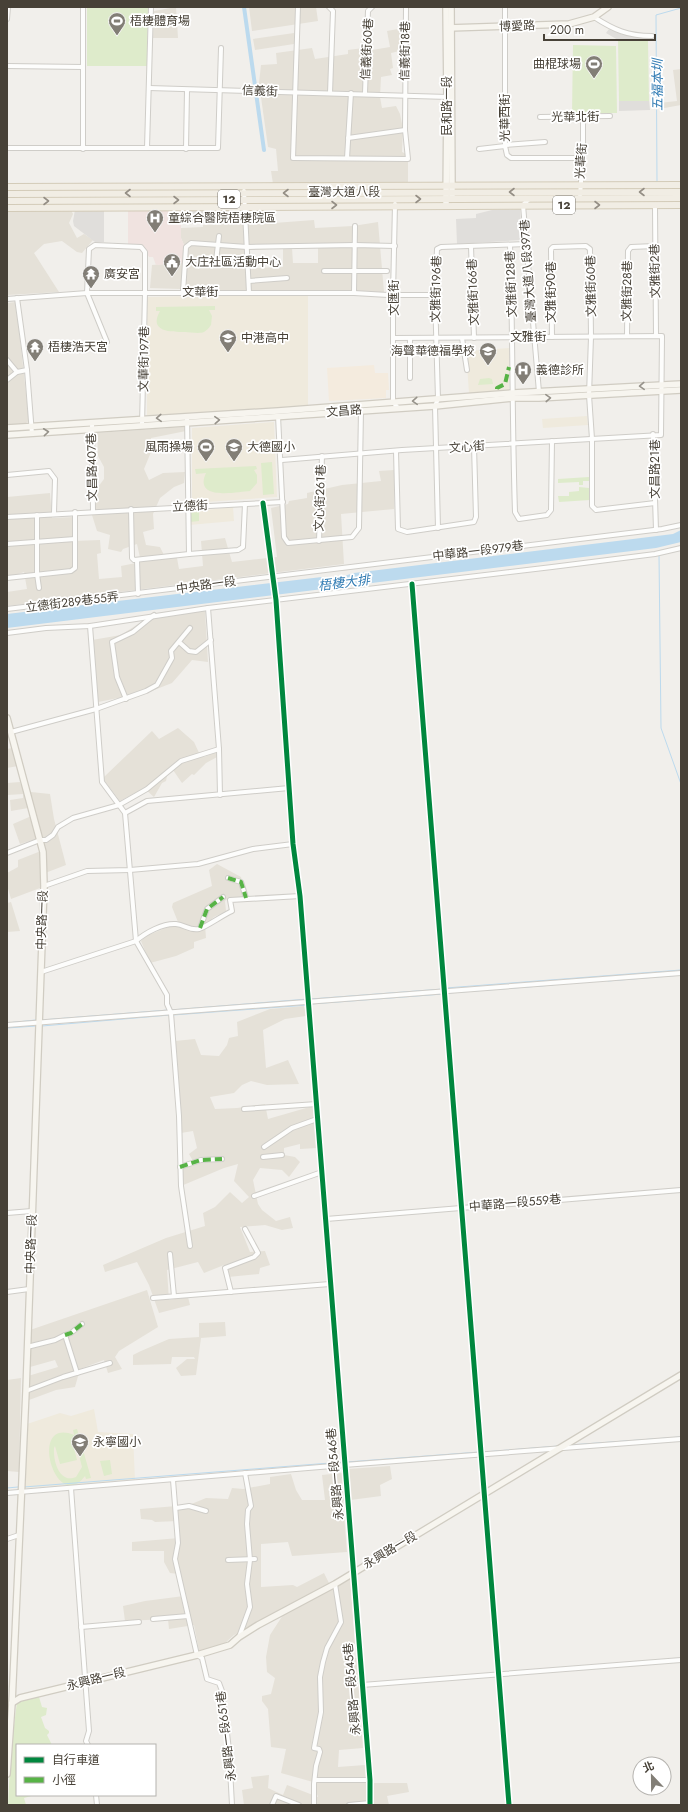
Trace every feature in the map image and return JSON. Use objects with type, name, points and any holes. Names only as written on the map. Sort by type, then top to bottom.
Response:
[{"type":"main road","name":"臺灣大道八段","points":[[7,201],[244,196],[449,196],[529,199],[681,185]]},
{"type":"main road","name":"臺灣大道八段","points":[[7,187],[244,196]]},
{"type":"main road","name":"臺灣大道八段","points":[[7,194],[449,196],[580,195],[681,192]]},
{"type":"main road","name":"臺灣大道八段","points":[[580,195],[655,205],[681,205]]},
{"type":"main road","name":"臺灣大道八段","points":[[449,196],[523,205],[580,195],[681,198]]},
{"type":"main road","name":"臺灣大道八段","points":[[7,208],[244,196]]},
{"type":"street","points":[[7,19],[8,7]]},
{"type":"street","points":[[83,7],[83,149]]},
{"type":"street","points":[[147,148],[151,7]]},
{"type":"street","points":[[298,7],[293,158],[347,158],[351,93]]},
{"type":"street","points":[[329,7],[333,11],[330,93]]},
{"type":"street","name":"信義街60巷","points":[[365,93],[368,11],[372,7]]},
{"type":"street","name":"信義街18巷","points":[[347,158],[408,159],[405,130],[406,7]]},
{"type":"street","name":"民和路一段","points":[[446,7],[449,28],[449,196]]},
{"type":"street","name":"民和路一段","points":[[449,28],[452,7]]},
{"type":"street","name":"光華西街","points":[[505,7],[505,146],[507,155],[511,158],[583,158]]},
{"type":"street","name":"博愛路","points":[[449,28],[569,24],[594,17],[608,7]]},
{"type":"street","points":[[594,17],[612,28],[630,34],[652,36]]},
{"type":"street","points":[[7,148],[218,148],[221,90],[221,48]]},
{"type":"street","points":[[7,66],[83,67]]},
{"type":"street","name":"信義街","points":[[149,88],[365,93],[450,97]]},
{"type":"street","points":[[186,148],[187,90]]},
{"type":"street","name":"光華街","points":[[580,195],[583,158],[582,116]]},
{"type":"street","name":"光華北街","points":[[540,117],[610,116]]},
{"type":"street","points":[[348,138],[405,130]]},
{"type":"street","points":[[479,149],[545,142]]},
{"type":"street","points":[[244,196],[249,293]]},
{"type":"street","name":"文匯街","points":[[393,402],[395,196]]},
{"type":"street","name":"臺灣大道八段397巷","points":[[529,199],[523,205],[533,337],[539,392]]},
{"type":"street","name":"文雅街2巷","points":[[655,205],[656,336]]},
{"type":"street","points":[[354,293],[355,226]]},
{"type":"street","points":[[216,261],[219,236]]},
{"type":"street","points":[[183,292],[186,247],[191,244],[247,247],[355,245],[395,246]]},
{"type":"street","points":[[510,245],[526,244]]},
{"type":"street","name":"文華街197巷","points":[[87,293],[89,249],[95,245],[141,247],[144,252],[145,293],[142,422]]},
{"type":"street","name":"文雅街128巷","points":[[471,246],[510,245],[513,338],[513,444],[515,512],[519,519],[547,514],[551,510],[552,441]]},
{"type":"street","name":"文雅街196巷","points":[[438,399],[435,295],[437,249],[441,247],[471,246]]},
{"type":"street","name":"文雅街166巷","points":[[471,246],[474,338]]},
{"type":"street","name":"文雅街60巷","points":[[553,247],[586,246],[590,249],[591,337]]},
{"type":"street","name":"文雅街28巷","points":[[627,336],[628,251],[631,247],[655,246]]},
{"type":"street","name":"文雅街90巷","points":[[552,337],[551,249],[553,247]]},
{"type":"street","points":[[324,271],[387,271]]},
{"type":"street","points":[[249,281],[287,278]]},
{"type":"street","name":"文華街","points":[[7,299],[87,293],[183,292],[435,295]]},
{"type":"street","points":[[87,293],[107,342]]},
{"type":"street","points":[[17,298],[27,370],[32,431]]},
{"type":"street","name":"文雅街","points":[[394,338],[662,336],[662,385]]},
{"type":"street","points":[[591,337],[590,395],[592,439],[592,506],[596,510],[655,504]]},
{"type":"street","points":[[410,338],[410,378]]},
{"type":"street","points":[[462,338],[467,370]]},
{"type":"street","points":[[7,360],[17,372]]},
{"type":"street","points":[[7,380],[17,372],[27,370]]},
{"type":"street","name":"文昌路","points":[[7,435],[92,425],[435,406],[539,392],[681,384]]},
{"type":"street","points":[[662,385],[662,391]]},
{"type":"street","name":"文昌路","points":[[278,414],[393,402],[438,399],[513,396],[539,398],[681,390]]},
{"type":"street","name":"文昌路21巷","points":[[656,530],[653,434],[661,434],[662,391]]},
{"type":"street","points":[[438,399],[435,406],[438,528]]},
{"type":"street","points":[[393,402],[398,408]]},
{"type":"street","points":[[278,414],[282,460],[284,538],[288,543],[352,537],[359,528],[361,410]]},
{"type":"street","points":[[187,419],[189,554]]},
{"type":"street","name":"文昌路407巷","points":[[92,425],[93,511]]},
{"type":"street","name":"文昌路","points":[[7,428],[32,431]]},
{"type":"street","name":"文心街","points":[[282,460],[360,453],[653,434]]},
{"type":"street","points":[[396,451],[398,530],[407,532],[471,524],[475,520],[474,446]]},
{"type":"street","name":"文心街261巷","points":[[319,541],[322,456]]},
{"type":"street","points":[[7,475],[49,471],[54,479],[54,513]]},
{"type":"street","name":"立德街","points":[[7,517],[54,513],[283,502]]},
{"type":"street","name":"永興路一段546巷","points":[[263,503],[274,576],[293,844],[300,896],[353,1572]]},
{"type":"street","points":[[131,509],[131,555],[132,558],[137,560],[238,550],[243,547],[245,504]]},
{"type":"street","points":[[7,578],[71,571],[75,568],[76,512]]},
{"type":"street","points":[[36,515],[37,574],[39,588]]},
{"type":"street","name":"中華路一段979巷","points":[[274,576],[656,530],[681,525]]},
{"type":"street","points":[[7,544],[75,539]]},
{"type":"street","points":[[7,633],[46,628],[90,626],[154,615],[208,608],[655,554],[681,548]]},
{"type":"street","points":[[137,560],[138,594]]},
{"type":"street","name":"中央路一段","points":[[138,594],[274,576]]},
{"type":"street","points":[[412,584],[509,1805]]},
{"type":"street","name":"立德街289巷55弄","points":[[7,609],[138,594]]},
{"type":"street","points":[[208,608],[219,749],[220,795]]},
{"type":"street","points":[[126,699],[117,677],[112,642],[133,632],[154,615]]},
{"type":"street","points":[[90,626],[102,782],[124,814],[136,941],[167,995],[168,1004],[172,1014],[179,1116],[181,1186],[190,1246]]},
{"type":"street","points":[[11,732],[96,709],[126,699],[157,685],[172,658],[171,651],[190,628]]},
{"type":"street","points":[[179,642],[189,651],[196,652],[211,640]]},
{"type":"street","name":"中央路一段","points":[[7,718],[43,852],[44,886],[26,1391],[7,1774]]},
{"type":"street","points":[[7,853],[40,840],[46,840],[53,835],[58,827],[73,818],[119,805],[147,789],[181,761],[219,749]]},
{"type":"street","points":[[124,814],[148,801],[289,788]]},
{"type":"street","points":[[44,886],[87,872],[198,864],[253,849],[293,844]]},
{"type":"street","points":[[228,878],[241,882],[246,898]]},
{"type":"street","points":[[41,972],[136,941],[142,936],[171,924],[187,927],[191,930],[200,928],[232,911],[230,900],[300,896]]},
{"type":"street","points":[[200,928],[207,909],[223,897]]},
{"type":"street","points":[[7,1025],[172,1014],[681,973]]},
{"type":"street","points":[[244,1109],[317,1104]]},
{"type":"street","points":[[264,1147],[292,1128],[317,1119]]},
{"type":"street","points":[[263,1156],[282,1155]]},
{"type":"street","points":[[180,1167],[201,1160],[222,1159]]},
{"type":"street","points":[[254,1196],[322,1172]]},
{"type":"street","name":"中華路一段559巷","points":[[326,1219],[681,1190]]},
{"type":"street","points":[[7,1213],[32,1211]]},
{"type":"street","points":[[231,1292],[225,1268],[254,1257],[258,1253],[245,1229]]},
{"type":"street","points":[[170,1254],[174,1296]]},
{"type":"street","points":[[153,1298],[330,1284]]},
{"type":"street","points":[[7,1292],[29,1289]]},
{"type":"street","points":[[27,1347],[55,1340],[71,1333],[82,1324]]},
{"type":"street","points":[[65,1335],[77,1373]]},
{"type":"street","points":[[26,1391],[110,1363]]},
{"type":"street","name":"永興路一段","points":[[10,1704],[20,1698],[197,1655],[230,1645],[239,1637],[335,1584],[561,1449],[681,1375]]},
{"type":"street","points":[[7,1493],[681,1439]]},
{"type":"street","points":[[239,1637],[250,1607],[247,1584],[250,1560],[247,1524],[248,1510],[251,1506],[245,1473]]},
{"type":"street","name":"永興路一段651巷","points":[[173,1480],[178,1543],[175,1559],[197,1655],[202,1658],[208,1679],[219,1684],[222,1691],[229,1750],[232,1805]]},
{"type":"street","points":[[71,1488],[86,1682],[89,1730],[86,1741],[88,1744]]},
{"type":"street","points":[[176,1508],[189,1506],[206,1511]]},
{"type":"street","points":[[7,1539],[18,1535]]},
{"type":"street","points":[[228,1560],[256,1559]]},
{"type":"street","name":"永興路一段545巷","points":[[353,1572],[370,1780],[370,1804]]},
{"type":"street","points":[[314,1805],[316,1766],[320,1752],[319,1749],[314,1748],[321,1712],[321,1671],[327,1648],[341,1622],[335,1584]]},
{"type":"street","points":[[153,1619],[188,1616]]},
{"type":"street","points":[[81,1627],[139,1622]]},
{"type":"street","points":[[362,1685],[681,1660]]},
{"type":"street","points":[[315,1780],[370,1780]]},
{"type":"street","points":[[272,1805],[276,1796],[299,1805]]},
{"type":"street","points":[[349,1805],[370,1804]]},
{"type":"shaded area","points":[[176,7],[178,38],[153,38],[154,11]]},
{"type":"shaded area","points":[[249,7],[316,7],[318,21],[252,31]]},
{"type":"shaded area","points":[[403,28],[404,50],[391,53],[393,68],[390,69],[392,75],[381,77],[380,97],[382,108],[396,106],[400,114],[403,129],[402,152],[408,155],[408,184],[273,184],[271,171],[278,171],[276,149],[268,147],[259,83],[261,65],[277,64],[276,53],[312,48],[315,59],[348,54],[348,50],[371,47],[372,50],[390,47],[387,31]]},
{"type":"shaded area","points":[[609,29],[623,35],[648,37],[648,41],[618,40],[606,33]]},
{"type":"shaded area","points":[[294,33],[294,44],[255,50],[253,39]]},
{"type":"shaded area","points":[[681,69],[681,105],[659,109],[659,103],[677,101],[673,70]]},
{"type":"shaded area","points":[[619,101],[649,101],[650,110],[619,111]]},
{"type":"shaded area","points":[[104,209],[104,242],[95,242],[74,226],[73,221],[75,210]]},
{"type":"shaded area","points":[[246,209],[246,222],[182,224],[182,211]]},
{"type":"shaded area","points":[[520,209],[522,238],[520,240],[457,244],[456,219],[476,218],[476,214],[492,210]]},
{"type":"shaded area","points":[[71,210],[73,214],[69,223],[77,238],[84,234],[93,240],[82,253],[77,252],[62,241],[44,244],[34,253],[59,292],[7,295],[7,211]]},
{"type":"shaded area","name":"童綜合醫院梧棲院區","points":[[128,210],[181,211],[181,238],[184,245],[182,263],[156,265],[153,257],[149,257],[143,247],[128,246]]},
{"type":"shaded area","points":[[314,220],[315,228],[353,226],[378,222],[384,292],[239,291],[150,288],[152,265],[182,263],[184,245],[181,238],[181,228],[203,227],[203,225],[248,225]],"holes":[[[283,248],[283,267],[251,268],[250,250]],[[292,248],[318,248],[318,263],[293,263]]]},
{"type":"shaded area","name":"中港高中","points":[[308,293],[308,409],[147,415],[147,297]]},
{"type":"shaded area","points":[[16,302],[29,421],[24,424],[7,424],[7,303]]},
{"type":"shaded area","name":"海聲華德福學校","points":[[510,348],[509,391],[469,393],[466,351]]},
{"type":"shaded area","points":[[374,365],[375,373],[388,373],[389,390],[386,390],[386,398],[329,401],[327,368]]},
{"type":"shaded area","points":[[587,416],[588,425],[543,428],[542,419]]},
{"type":"shaded area","name":"大德國小","points":[[274,422],[277,497],[192,503],[192,428]]},
{"type":"shaded area","points":[[184,427],[186,431],[151,438],[151,452],[144,469],[149,480],[163,473],[185,472],[184,483],[174,487],[160,498],[153,514],[154,529],[143,532],[146,545],[160,547],[165,557],[177,558],[179,569],[203,566],[201,541],[225,538],[232,562],[277,557],[271,508],[288,504],[289,501],[307,498],[307,493],[342,485],[381,481],[379,471],[394,470],[394,509],[341,514],[344,564],[7,606],[7,592],[27,589],[24,572],[7,578],[7,497],[50,493],[52,518],[73,517],[73,541],[100,540],[101,553],[97,554],[99,579],[122,577],[121,566],[141,562],[137,544],[123,549],[121,552],[108,549],[110,535],[97,531],[92,515],[98,487],[104,479],[104,467],[98,456],[97,433]]},
{"type":"shaded area","points":[[233,507],[234,521],[189,525],[189,512]]},
{"type":"shaded area","points":[[205,611],[208,662],[192,660],[172,683],[149,692],[98,702],[92,640],[121,635],[146,619],[162,615]]},
{"type":"shaded area","points":[[178,728],[194,742],[200,755],[204,757],[217,752],[219,756],[206,763],[194,775],[192,774],[182,783],[173,770],[168,771],[166,781],[162,783],[154,797],[144,788],[120,801],[104,780],[104,777],[152,731],[159,739]]},
{"type":"shaded area","points":[[12,748],[18,766],[7,768],[7,749]]},
{"type":"shaded area","points":[[20,782],[21,785],[31,792],[50,794],[54,819],[66,865],[40,875],[40,888],[11,899],[7,885],[7,873],[18,867],[18,860],[46,849],[42,837],[20,844],[13,824],[36,814],[34,807],[11,811],[10,800],[23,798],[23,794],[8,795],[7,783]]},
{"type":"shaded area","points":[[217,864],[241,877],[246,897],[227,899],[225,901],[226,911],[214,917],[205,925],[206,938],[194,942],[194,948],[176,956],[150,963],[141,941],[146,936],[178,922],[172,907],[173,903],[212,886],[209,870]]},
{"type":"shaded area","points":[[11,902],[20,931],[7,932],[7,903]]},
{"type":"shaded area","points":[[304,1006],[306,1016],[285,1019],[263,1030],[266,1068],[288,1060],[299,1084],[267,1085],[251,1081],[242,1085],[234,1093],[210,1097],[215,1109],[265,1104],[268,1119],[313,1106],[317,1148],[300,1149],[300,1144],[284,1148],[284,1155],[295,1157],[300,1162],[289,1177],[282,1170],[260,1168],[253,1180],[258,1204],[262,1210],[276,1221],[290,1217],[293,1228],[282,1230],[265,1225],[240,1227],[250,1252],[265,1251],[270,1265],[260,1268],[259,1274],[228,1277],[224,1265],[204,1273],[198,1262],[167,1270],[169,1300],[188,1297],[190,1305],[159,1313],[149,1285],[137,1262],[105,1272],[103,1265],[166,1238],[205,1226],[203,1213],[215,1207],[230,1192],[242,1203],[249,1197],[234,1181],[238,1164],[224,1168],[181,1186],[184,1164],[193,1161],[189,1154],[197,1148],[193,1131],[181,1133],[175,1041],[195,1039],[201,1055],[219,1056],[227,1045],[229,1038],[238,1036],[237,1022],[270,1009]]},
{"type":"shaded area","points":[[147,1290],[158,1327],[119,1351],[115,1357],[122,1369],[108,1373],[104,1360],[80,1369],[75,1387],[56,1390],[29,1400],[28,1376],[58,1367],[55,1360],[30,1367],[30,1330]]},
{"type":"shaded area","points":[[225,1322],[226,1336],[201,1338],[196,1375],[181,1376],[176,1368],[187,1359],[195,1359],[194,1357],[172,1357],[171,1364],[133,1365],[133,1355],[169,1339],[199,1337],[199,1323]]},
{"type":"shaded area","points":[[21,1378],[19,1472],[7,1471],[7,1380]]},
{"type":"shaded area","name":"永寧國小","points":[[94,1409],[98,1432],[133,1434],[135,1481],[25,1488],[27,1424],[60,1413],[71,1416]]},
{"type":"shaded area","points":[[390,1466],[392,1479],[380,1485],[381,1496],[343,1501],[347,1552],[292,1556],[288,1542],[261,1544],[261,1587],[293,1585],[297,1587],[324,1573],[329,1583],[234,1635],[225,1643],[199,1651],[194,1625],[169,1629],[168,1619],[125,1621],[123,1606],[145,1601],[184,1596],[179,1574],[170,1573],[164,1562],[164,1551],[132,1551],[132,1542],[179,1538],[178,1521],[155,1522],[152,1520],[141,1519],[140,1509],[189,1505],[206,1498],[228,1499],[232,1488],[243,1489],[270,1484],[270,1477],[291,1474],[296,1490],[302,1500],[325,1500],[322,1475],[342,1473],[348,1469]]},
{"type":"shaded area","points":[[350,1577],[355,1644],[342,1646],[342,1658],[357,1658],[363,1748],[339,1750],[338,1767],[365,1765],[367,1783],[407,1783],[409,1792],[387,1796],[389,1805],[244,1805],[242,1790],[253,1788],[251,1777],[269,1775],[268,1788],[283,1795],[287,1785],[318,1797],[313,1782],[281,1773],[286,1749],[271,1747],[268,1709],[262,1701],[262,1696],[271,1694],[275,1678],[267,1672],[266,1657],[270,1635],[283,1615]]},
{"type":"green space","name":"梧棲體育場","points":[[87,7],[148,7],[147,66],[87,66]]},
{"type":"green space","points":[[618,40],[648,41],[649,101],[619,101]]},
{"type":"green space","name":"曲棍球場","points":[[573,45],[616,46],[617,113],[572,113]]},
{"type":"green space","points":[[215,306],[215,310],[209,310],[212,316],[211,325],[202,333],[168,331],[159,327],[157,323],[157,318],[160,311],[156,311],[156,307]]},
{"type":"green space","points":[[480,379],[492,379],[493,384],[478,385]]},
{"type":"green space","points":[[272,462],[274,494],[263,495],[261,463]]},
{"type":"green space","points":[[256,466],[257,469],[254,470],[257,475],[257,483],[250,491],[227,493],[218,493],[206,488],[204,482],[206,473],[196,474],[195,469]]},
{"type":"green space","points":[[589,477],[589,481],[583,481],[583,485],[579,485],[579,482],[558,483],[558,479]]},
{"type":"green space","points":[[579,487],[589,488],[590,500],[559,502],[558,496],[569,496],[569,492],[579,491]]},
{"type":"green space","points":[[199,512],[199,521],[190,522],[190,513]]},
{"type":"green space","points":[[77,1429],[91,1478],[86,1479],[85,1476],[74,1485],[64,1484],[56,1476],[51,1463],[49,1450],[52,1439],[60,1433],[74,1435],[73,1430]],"holes":[[[72,1441],[77,1447],[82,1467],[76,1477],[66,1477],[62,1475],[56,1465],[54,1448],[55,1446],[60,1464],[77,1460]]]},
{"type":"green space","points":[[110,1460],[112,1474],[104,1476],[100,1461]]},
{"type":"green space","points":[[39,1697],[42,1707],[47,1708],[46,1715],[41,1717],[45,1728],[49,1731],[47,1735],[52,1744],[16,1744],[16,1796],[31,1796],[24,1798],[26,1805],[8,1805],[11,1749],[17,1702]]},
{"type":"water","name":"梧棲大排","points":[[681,530],[681,542],[656,548],[7,628],[7,614],[322,577],[331,580],[354,573],[673,534]]},
{"type":"waterway","points":[[244,7],[264,150]]},
{"type":"waterway","name":"五福本圳","points":[[657,182],[656,15],[681,8]]},
{"type":"waterway","points":[[659,554],[661,728],[681,784]]},
{"type":"waterway","points":[[414,589],[447,989]]},
{"type":"waterway","points":[[446,988],[681,970]]},
{"type":"waterway","points":[[608,981],[681,975]]},
{"type":"waterway","points":[[448,993],[553,985]]},
{"type":"waterway","points":[[311,999],[443,989]]},
{"type":"waterway","points":[[447,992],[464,1206]]},
{"type":"waterway","points":[[311,1004],[443,994]]},
{"type":"waterway","points":[[171,1010],[308,999]]},
{"type":"waterway","points":[[173,1015],[308,1005]]},
{"type":"waterway","points":[[42,1020],[168,1010]]},
{"type":"waterway","points":[[42,1026],[170,1015]]},
{"type":"waterway","points":[[7,1023],[36,1020]]},
{"type":"waterway","points":[[7,1028],[36,1026]]},
{"type":"waterway","points":[[465,1209],[484,1452]]},
{"type":"waterway","points":[[570,1445],[681,1437]]},
{"type":"waterway","points":[[484,1452],[559,1446]]},
{"type":"waterway","points":[[347,1462],[479,1452]]},
{"type":"waterway","points":[[24,1487],[343,1462]]},
{"type":"waterway","points":[[7,1488],[18,1487]]},
{"type":"marked path","points":[[497,389],[505,384],[509,367]]},
{"type":"marked path","points":[[228,878],[241,882],[246,898]]},
{"type":"marked path","points":[[200,928],[207,909],[223,897]]},
{"type":"marked path","points":[[180,1167],[201,1160],[222,1159]]},
{"type":"marked path","points":[[65,1335],[71,1333],[82,1324]]},
{"type":"cycle path","points":[[263,503],[276,600],[293,844],[300,896],[370,1780],[370,1805]]},
{"type":"cycle path","points":[[412,584],[509,1805]]},
{"type":"place","name":"梧棲體育場","points":[[117,36]]},
{"type":"place","name":"曲棍球場","points":[[594,79]]},
{"type":"place","name":"童綜合醫院梧棲院區","points":[[155,233]]},
{"type":"place","name":"大庄社區活動中心","points":[[172,277]]},
{"type":"place","name":"廣安宮","points":[[91,289]]},
{"type":"place","name":"中港高中","points":[[228,353]]},
{"type":"place","name":"梧棲浩天宮","points":[[35,362]]},
{"type":"place","name":"海聲華德福學校","points":[[488,366]]},
{"type":"place","name":"義德診所","points":[[523,385]]},
{"type":"place","name":"風雨操場","points":[[206,462]]},
{"type":"place","name":"大德國小","points":[[234,462]]},
{"type":"place","name":"永寧國小","points":[[80,1457]]}]
